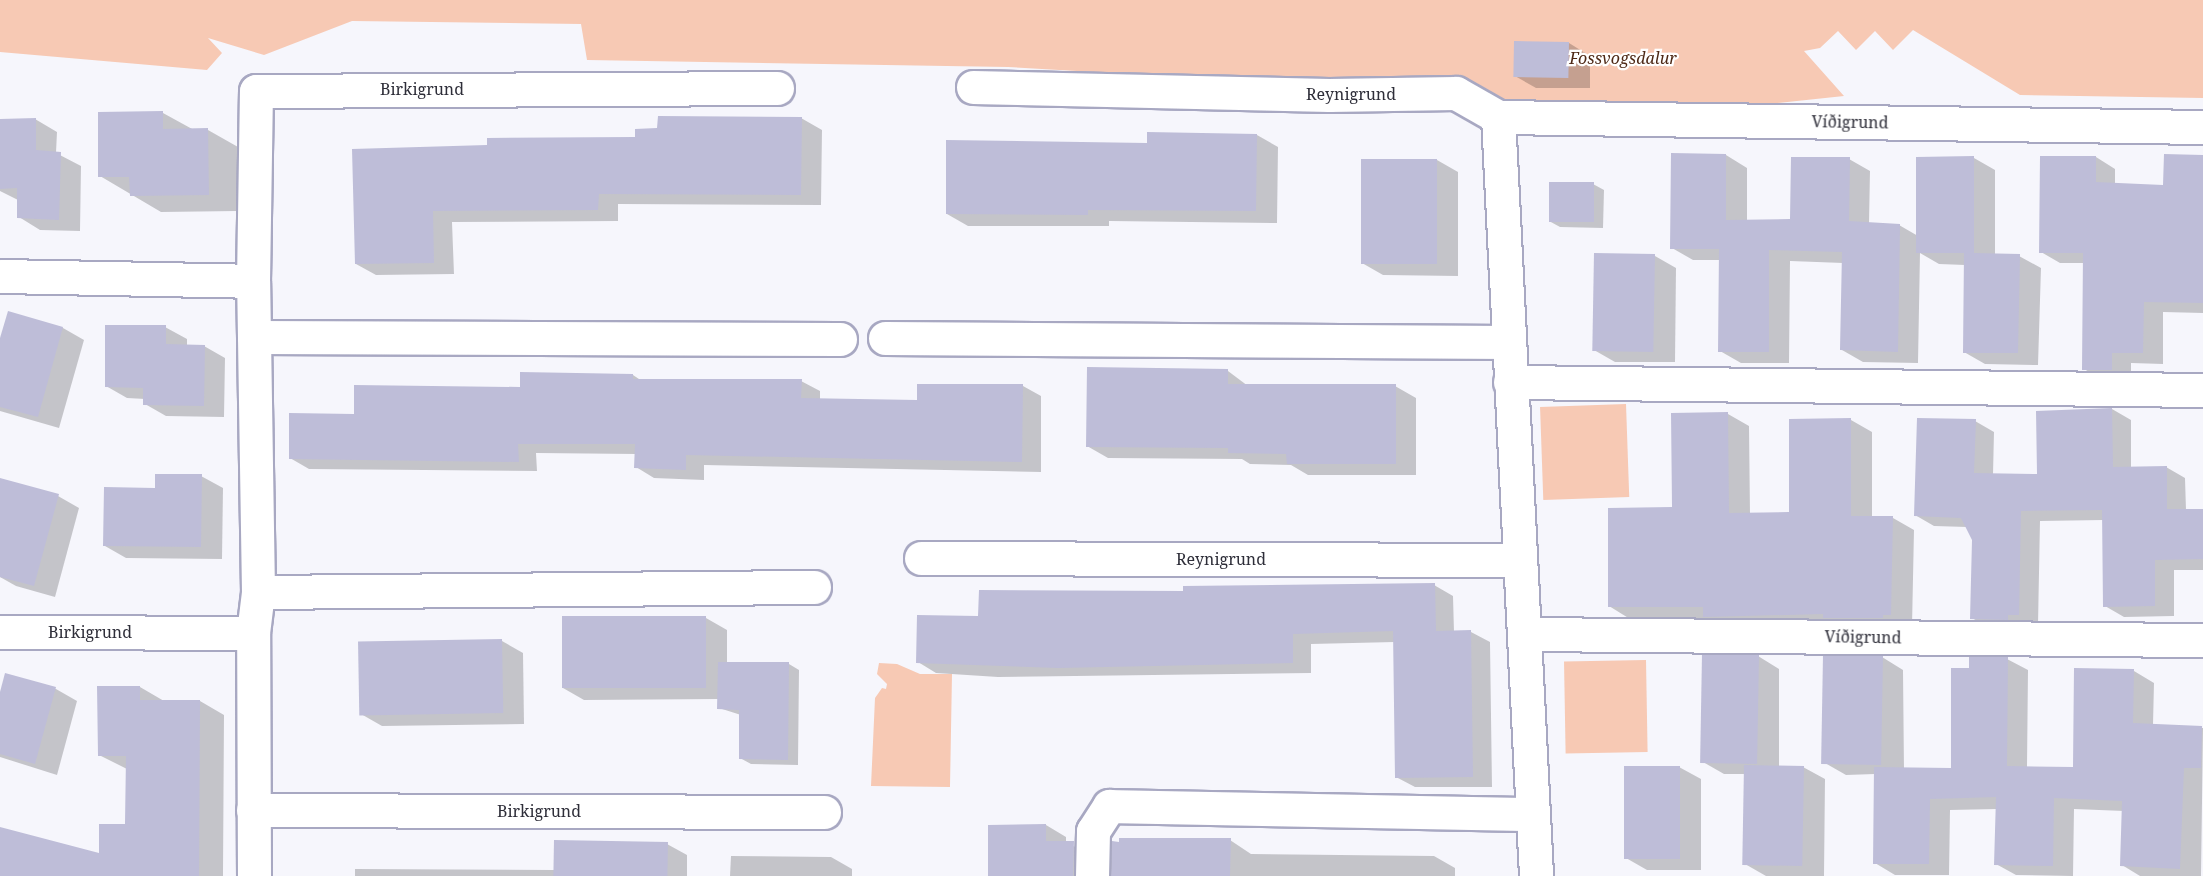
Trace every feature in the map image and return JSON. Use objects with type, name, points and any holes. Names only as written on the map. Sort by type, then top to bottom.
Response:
[{"type":"street","name":"Reynigrund","points":[[973,87],[1329,95],[1456,93],[1498,117]]},
{"type":"street","name":"Birkigrund","points":[[254,876],[253,633],[258,592],[253,281],[256,91],[777,88]]},
{"type":"street","name":"Víðigrund","points":[[1498,117],[2203,127]]},
{"type":"street","points":[[1498,117],[1536,876]]},
{"type":"street","points":[[0,276],[253,281]]},
{"type":"street","points":[[254,337],[840,339]]},
{"type":"street","points":[[885,338],[1509,342]]},
{"type":"street","points":[[1510,382],[2203,390]]},
{"type":"street","name":"Reynigrund","points":[[921,558],[1520,560]]},
{"type":"street","points":[[258,592],[814,587]]},
{"type":"street","name":"Birkigrund","points":[[0,632],[253,633]]},
{"type":"street","name":"Víðigrund","points":[[1524,634],[2203,640]]},
{"type":"street","points":[[1092,876],[1093,831],[1109,806],[1533,814]]},
{"type":"street","name":"Birkigrund","points":[[254,810],[824,812]]},
{"type":"green space","name":"Fossvogsdalur","points":[[0,0],[2203,0],[2203,98],[2020,95],[1913,30],[1893,50],[1875,31],[1856,50],[1838,31],[1820,48],[1804,51],[1844,96],[1636,118],[1508,116],[1456,93],[1008,67],[587,60],[581,24],[352,21],[264,55],[208,38],[222,53],[207,70],[0,52]]},
{"type":"green space","points":[[1626,404],[1629,497],[1543,500],[1540,407]]},
{"type":"green space","points":[[1646,660],[1648,752],[1566,753],[1564,661]]},
{"type":"green space","points":[[879,663],[897,664],[920,674],[952,674],[950,787],[871,786],[875,698],[882,688],[886,689],[887,684],[877,674]]},
{"type":"building","points":[[1514,41],[1569,42],[1568,78],[1513,77]]},
{"type":"building","points":[[163,111],[163,129],[208,128],[209,195],[130,196],[129,177],[98,177],[98,112]]},
{"type":"building","points":[[658,116],[802,117],[801,195],[599,194],[598,210],[433,211],[434,263],[355,264],[352,149],[487,145],[487,138],[635,137],[635,129],[657,128]]},
{"type":"building","points":[[36,118],[36,150],[61,152],[59,220],[17,218],[17,188],[0,189],[0,119]]},
{"type":"building","points":[[1147,132],[1257,134],[1256,211],[1088,210],[1088,215],[946,214],[946,140],[1147,143]]},
{"type":"building","points":[[1671,153],[1726,154],[1726,220],[1790,219],[1791,157],[1850,157],[1849,221],[1900,224],[1898,352],[1840,350],[1842,252],[1769,250],[1769,352],[1718,352],[1719,249],[1670,249]]},
{"type":"building","points":[[2164,154],[2203,155],[2203,303],[2144,302],[2143,353],[2112,353],[2112,370],[2082,370],[2083,253],[2039,253],[2040,156],[2096,156],[2096,182],[2163,185]]},
{"type":"building","points":[[1974,156],[1974,253],[2020,254],[2018,353],[1963,353],[1964,253],[1916,253],[1916,157]]},
{"type":"building","points":[[1361,159],[1437,159],[1437,264],[1361,264]]},
{"type":"building","points":[[1549,182],[1594,182],[1594,222],[1549,222]]},
{"type":"building","points":[[1594,253],[1655,254],[1653,352],[1592,351]]},
{"type":"building","points":[[8,311],[63,327],[38,417],[0,407],[0,338]]},
{"type":"building","points":[[105,325],[166,325],[166,344],[205,345],[204,406],[143,405],[143,388],[105,387]]},
{"type":"building","points":[[1087,367],[1228,369],[1228,384],[1396,384],[1396,464],[1287,464],[1286,454],[1228,453],[1228,448],[1086,447]]},
{"type":"building","points":[[520,372],[633,374],[633,379],[802,379],[801,398],[917,400],[917,384],[1023,384],[1022,462],[686,455],[686,470],[634,468],[635,444],[518,444],[519,462],[289,459],[289,413],[354,414],[354,385],[520,387]]},
{"type":"building","points":[[2112,408],[2113,467],[2167,466],[2167,509],[2203,509],[2203,559],[2155,560],[2155,606],[2103,607],[2102,510],[2021,511],[2019,615],[2008,615],[2008,620],[1970,619],[1972,540],[1961,518],[1914,516],[1917,418],[1976,419],[1974,473],[2037,474],[2036,411]]},
{"type":"building","points":[[1728,412],[1729,513],[1789,512],[1789,419],[1851,418],[1851,516],[1893,516],[1891,615],[1883,615],[1883,618],[1823,618],[1823,614],[1703,617],[1703,607],[1608,607],[1608,508],[1672,507],[1671,413]]},
{"type":"building","points":[[155,474],[202,474],[201,547],[103,546],[104,487],[155,488]]},
{"type":"building","points":[[0,478],[59,494],[34,586],[0,577]]},
{"type":"building","points":[[1435,583],[1436,631],[1471,630],[1473,777],[1395,778],[1393,631],[1293,634],[1293,663],[1058,668],[916,663],[917,615],[978,616],[979,590],[1183,591],[1183,586]]},
{"type":"building","points":[[562,616],[706,616],[706,688],[562,688]]},
{"type":"building","points":[[502,639],[503,713],[359,716],[358,642]]},
{"type":"building","points":[[1702,654],[1759,655],[1757,764],[1700,763]]},
{"type":"building","points":[[1823,655],[1883,656],[1881,765],[1821,764]]},
{"type":"building","points":[[1969,657],[2008,657],[2007,766],[2073,767],[2074,668],[2134,669],[2133,723],[2202,726],[2201,768],[2184,768],[2180,869],[2120,866],[2122,801],[2054,798],[2053,866],[1994,865],[1996,797],[1930,799],[1929,864],[1873,864],[1874,767],[1951,768],[1951,668],[1969,668]]},
{"type":"building","points":[[718,662],[789,662],[788,760],[739,759],[739,710],[717,709]]},
{"type":"building","points":[[5,673],[56,687],[35,764],[0,754],[0,692]]},
{"type":"building","points":[[97,686],[140,686],[140,700],[200,700],[199,876],[0,876],[0,827],[99,853],[99,824],[125,824],[126,756],[98,756]]},
{"type":"building","points":[[1744,765],[1804,766],[1802,866],[1742,865]]},
{"type":"building","points":[[1624,766],[1680,766],[1680,859],[1624,859]]},
{"type":"building","points":[[1046,824],[1046,841],[1074,841],[1073,876],[988,876],[988,825]]},
{"type":"building","points":[[1119,838],[1231,838],[1230,876],[1111,876],[1112,841],[1119,842]]},
{"type":"building","points":[[554,840],[668,842],[667,876],[553,876]]}]
